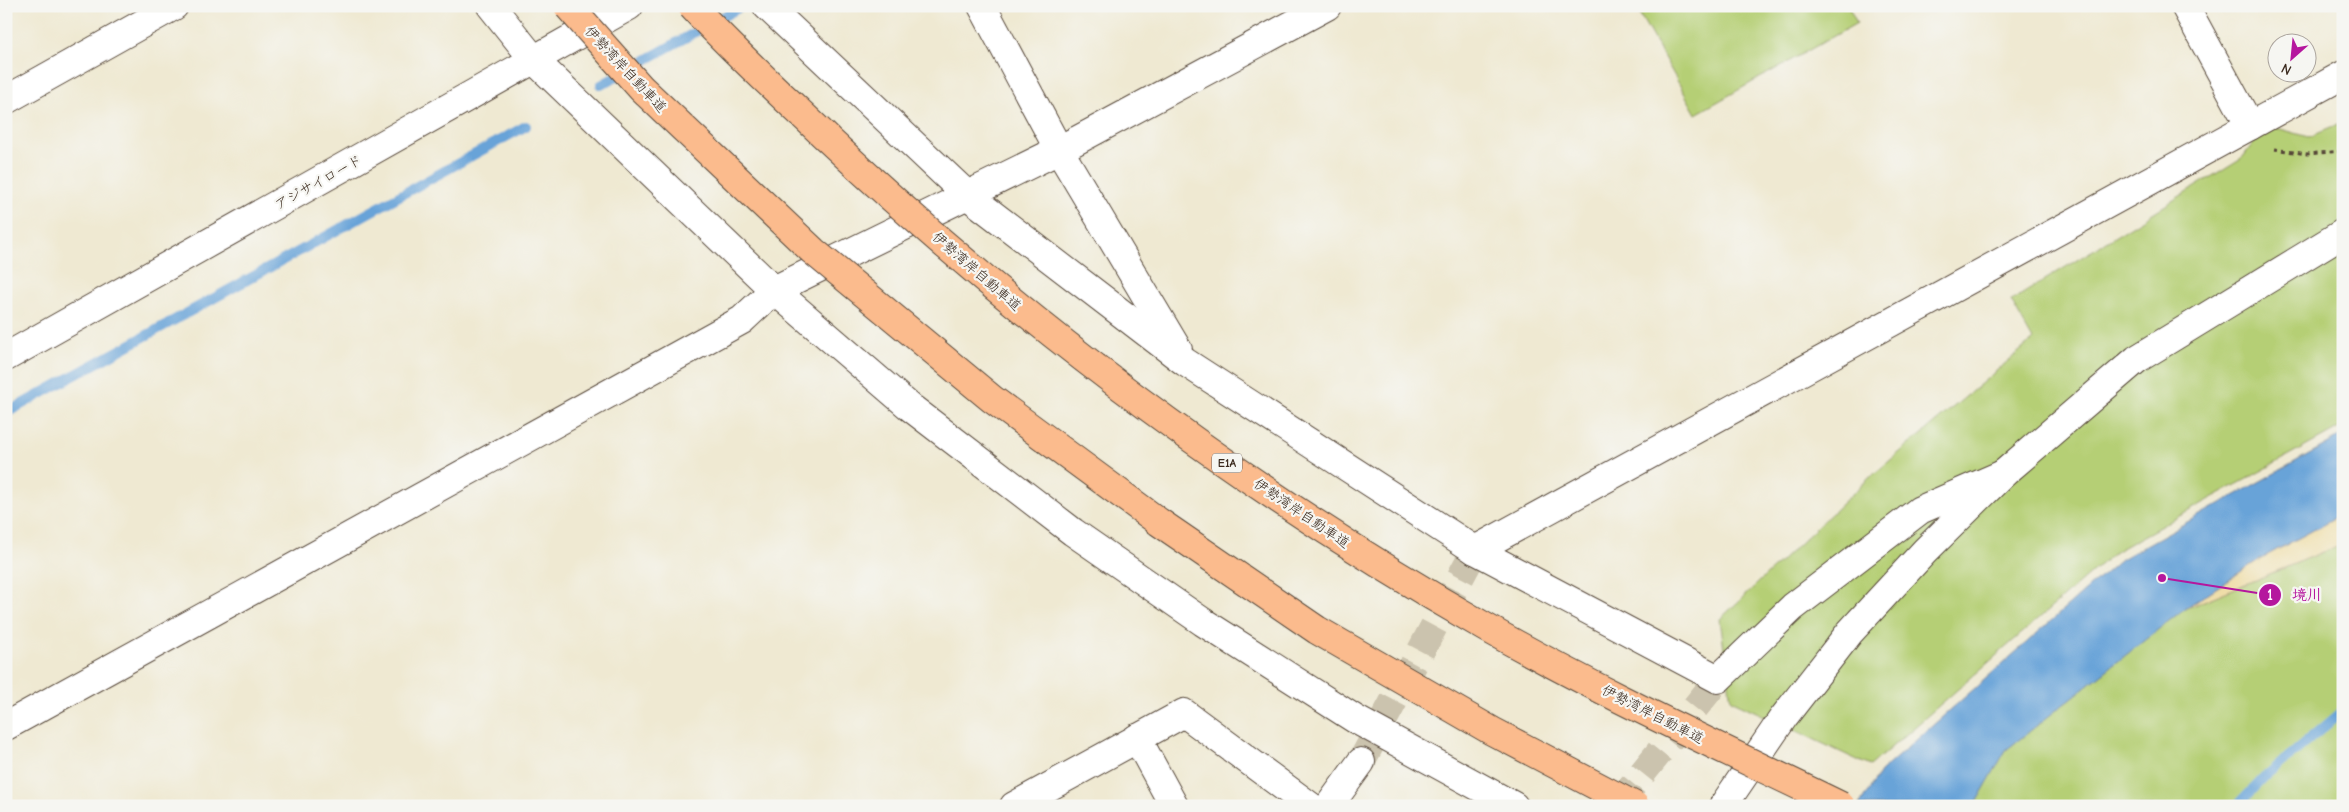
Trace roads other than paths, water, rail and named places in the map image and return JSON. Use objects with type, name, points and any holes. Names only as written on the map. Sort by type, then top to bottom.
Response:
[{"type":"highway","name":"伊勢湾岸自動車道","points":[[568,6],[641,88],[813,251],[1000,404],[1159,522],[1317,630],[1492,731],[1635,806]]},
{"type":"highway","name":"伊勢湾岸自動車道","points":[[692,6],[722,38],[884,192],[1045,330],[1194,440],[1342,541],[1488,628],[1659,718],[1841,806]]},
{"type":"street","points":[[6,100],[174,6]]},
{"type":"street","points":[[490,6],[535,61],[774,290],[910,407],[1074,532],[1195,616],[1354,719],[1514,806]]},
{"type":"street","name":"アジサイロード","points":[[6,357],[630,6]]},
{"type":"street","points":[[767,6],[968,195],[1185,362],[1475,550],[1718,679],[1793,607],[1920,510],[2003,474]]},
{"type":"street","points":[[982,6],[1059,150],[1185,362]]},
{"type":"street","points":[[6,726],[742,320],[774,290],[1059,150],[1327,6]]},
{"type":"street","points":[[2185,6],[2250,126]]},
{"type":"street","points":[[1475,550],[2343,75]]},
{"type":"street","points":[[1723,806],[1782,718],[1850,632],[1925,551],[2003,474],[2137,358],[2343,233]]},
{"type":"street","points":[[1014,806],[1184,713],[1310,806]]},
{"type":"street","points":[[1137,738],[1174,806]]},
{"type":"street","points":[[1328,806],[1361,762]]},
{"type":"water","points":[[2343,435],[2343,514],[2260,559],[2184,609],[2006,750],[1974,806],[1859,806],[1880,772],[2121,559]]},
{"type":"waterway","points":[[601,85],[742,6]]},
{"type":"waterway","points":[[6,413],[526,126]]},
{"type":"waterway","points":[[2237,806],[2266,776],[2343,711]]},
{"type":"tunnel","points":[[1361,762],[1475,550]]},
{"type":"tunnel","points":[[1616,806],[1718,679]]},
{"type":"place","name":"境川","points":[[2162,578]]}]
